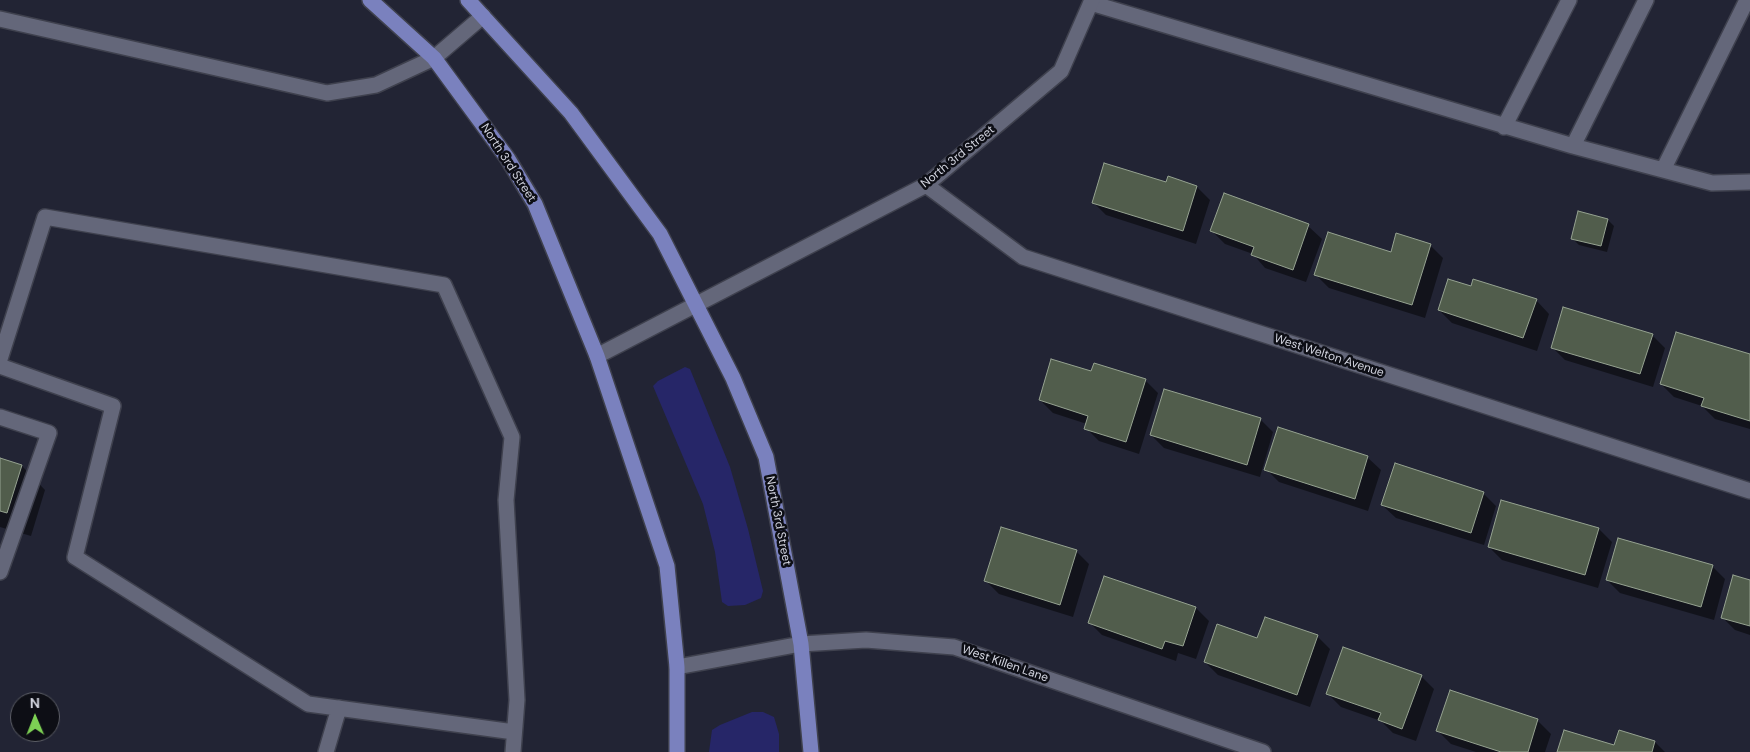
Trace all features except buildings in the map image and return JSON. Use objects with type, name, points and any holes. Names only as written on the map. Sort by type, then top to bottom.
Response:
[{"type":"main road","name":"North 3rd Street","points":[[370,0],[434,58],[508,158],[535,204],[596,356],[667,566],[677,667],[676,752]]},
{"type":"main road","name":"North 3rd Street","points":[[468,0],[571,113],[660,234],[733,378],[766,456],[801,644],[811,752]]},
{"type":"street","points":[[1504,127],[1569,0]]},
{"type":"street","points":[[1573,146],[1646,0]]},
{"type":"street","points":[[1662,170],[1747,0]]},
{"type":"street","points":[[1092,1],[1504,127],[1573,146],[1712,183],[1750,182]]},
{"type":"street","name":"North 3rd Street","points":[[596,356],[926,185],[1061,72],[1092,1]]},
{"type":"street","points":[[0,19],[327,93],[376,85],[434,58],[483,16]]},
{"type":"street","name":"West Welton Avenue","points":[[926,185],[1023,257],[1750,491]]},
{"type":"street","points":[[0,358],[45,218],[444,284],[512,437],[506,500],[517,700],[513,752]]},
{"type":"street","points":[[0,366],[113,406],[75,557],[308,704],[514,732]]},
{"type":"street","points":[[0,417],[49,433],[0,572]]},
{"type":"street","name":"West Killen Lane","points":[[677,667],[801,644],[866,640],[954,647],[1263,752]]},
{"type":"street","points":[[326,752],[339,708]]},
{"type":"shaded area","points":[[685,367],[690,369],[730,467],[748,529],[763,591],[761,598],[745,605],[728,606],[722,602],[715,552],[703,504],[653,386],[658,381]]},
{"type":"shaded area","points":[[752,712],[763,712],[774,717],[779,734],[779,752],[709,752],[712,730]]}]
